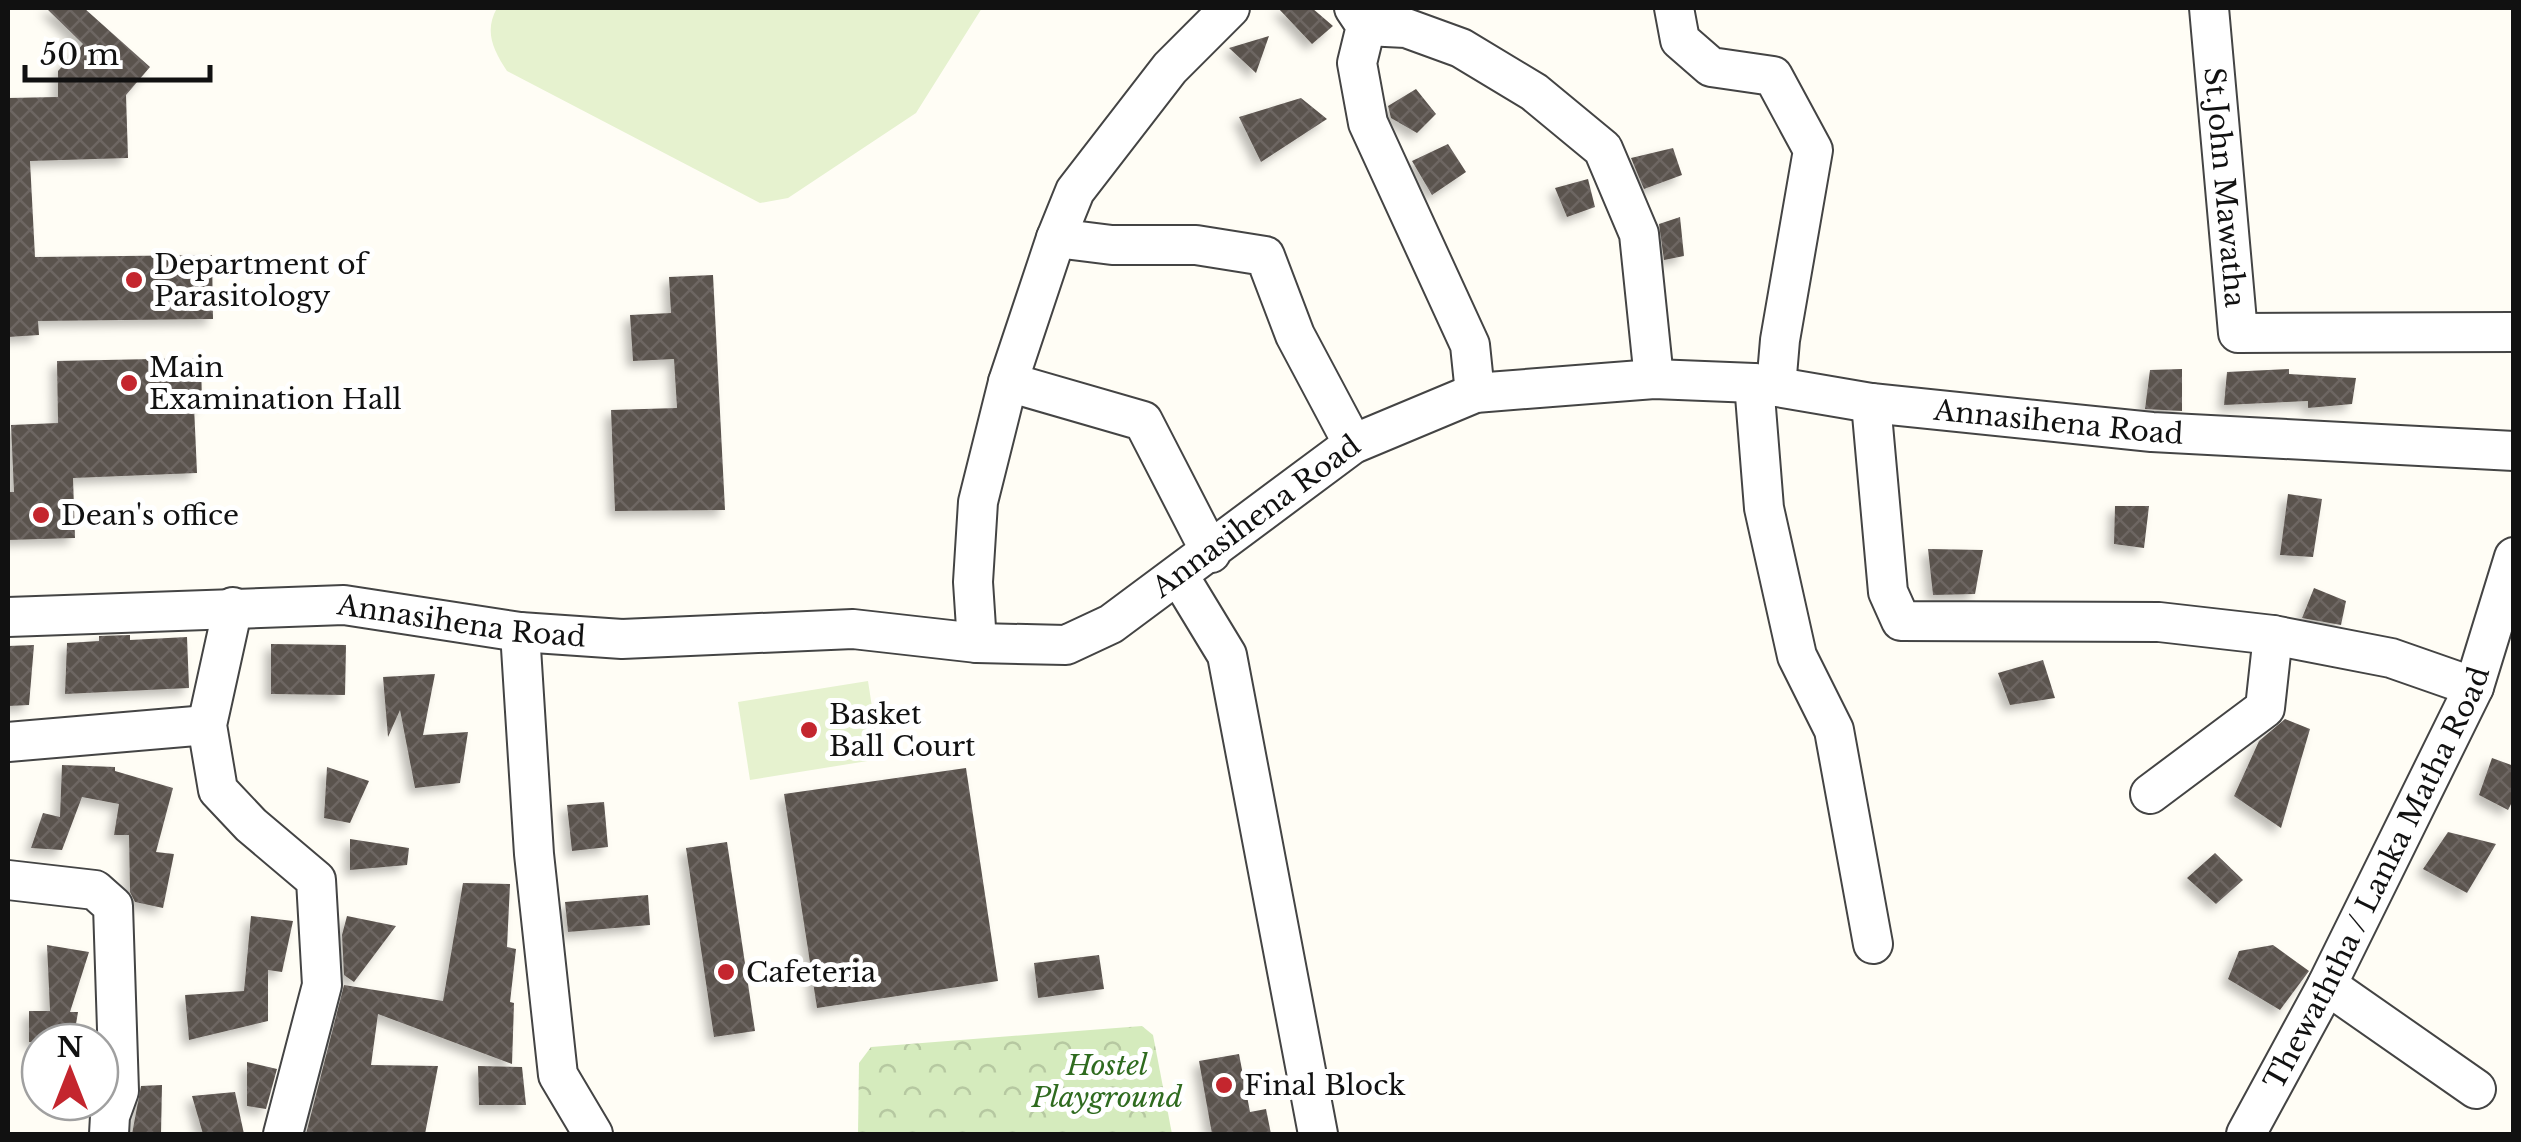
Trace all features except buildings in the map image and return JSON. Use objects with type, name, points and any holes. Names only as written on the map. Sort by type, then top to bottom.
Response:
[{"type":"street","points":[[977,644],[972,582],[978,502],[1008,382],[1075,190],[1170,68],[1230,8]]},
{"type":"street","points":[[1674,8],[1680,40],[1711,67],[1773,76],[1813,150],[1780,340],[1765,385],[1764,508],[1797,656],[1834,730],[1873,944]]},
{"type":"street","name":"St.John Mawatha","points":[[2209,8],[2238,333],[2514,332]]},
{"type":"street","points":[[1475,393],[1470,344],[1368,123],[1357,63],[1360,17],[1461,48],[1534,92],[1603,150],[1638,234],[1654,379]]},
{"type":"street","points":[[1056,238],[1112,245],[1196,245],[1265,256],[1296,335],[1354,444]]},
{"type":"street","name":"Annasihena Road","points":[[8,617],[344,605],[520,632],[622,638],[853,629],[977,644],[1066,645],[1111,624],[1354,444],[1475,393],[1654,379],[1765,385],[1870,403],[2152,432],[2514,451]]},
{"type":"street","points":[[1008,382],[1143,421],[1211,553]]},
{"type":"street","points":[[1870,403],[1888,592],[1902,621],[2159,622],[2273,635],[2391,658],[2474,687]]},
{"type":"street","name":"Thewaththa / Lanka Matha Road","points":[[2258,1130],[2474,687],[2514,557]]},
{"type":"street","points":[[1179,576],[1227,655],[1318,1134]]},
{"type":"street","points":[[234,607],[207,726],[218,790],[251,826],[316,880],[322,985],[283,1134]]},
{"type":"street","points":[[520,632],[534,854],[558,1075],[594,1134]]},
{"type":"street","points":[[2150,794],[2264,708],[2273,635]]},
{"type":"street","points":[[8,742],[207,726]]},
{"type":"street","points":[[8,880],[95,890],[113,906],[119,1092],[110,1116],[109,1134]]},
{"type":"street","points":[[2327,985],[2476,1088]]},
{"type":"green space","points":[[497,8],[982,8],[916,113],[788,198],[760,203],[507,71],[492,40],[491,25]]},
{"type":"green space","name":"Basket Ball Court","points":[[868,681],[880,759],[750,780],[738,702]]},
{"type":"green space","name":"Hostel Playground","points":[[1142,1026],[1153,1035],[1172,1134],[858,1134],[859,1063],[871,1047]]},
{"type":"place","name":"Department of Parasitology","points":[[134,280]]},
{"type":"place","name":"Main Examination Hall","points":[[129,383]]},
{"type":"place","name":"Dean's office","points":[[41,515]]},
{"type":"place","name":"Basket Ball Court","points":[[809,730]]},
{"type":"place","name":"Cafeteria","points":[[726,972]]},
{"type":"place","name":"Final Block","points":[[1224,1085]]}]
